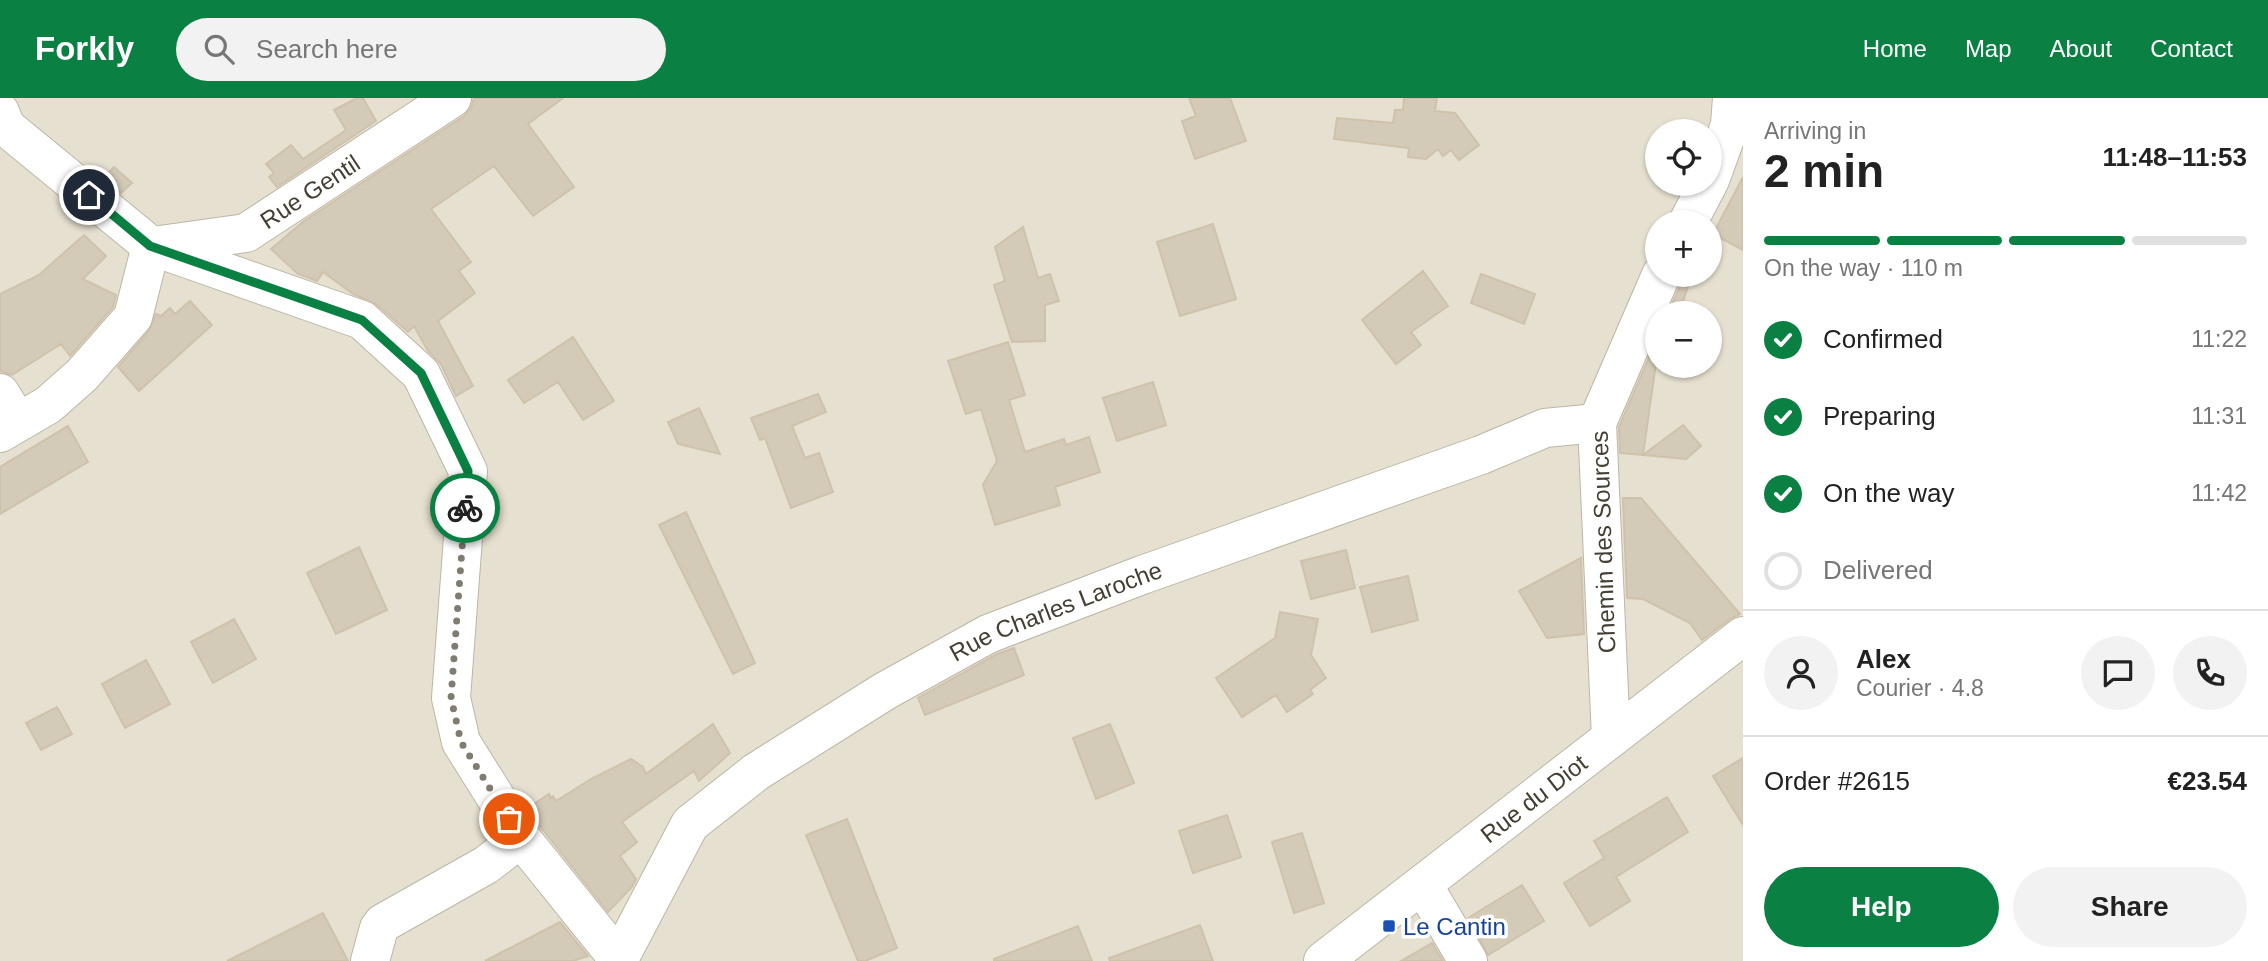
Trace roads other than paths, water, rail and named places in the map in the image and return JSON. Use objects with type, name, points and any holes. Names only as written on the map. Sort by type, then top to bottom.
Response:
[{"type":"street","name":"Rue Gentil","points":[[150,246],[246,233],[452,98]]},
{"type":"street","points":[[1722,147],[1730,125],[1732,98]]},
{"type":"street","points":[[2,122],[150,246],[362,320],[421,373],[468,471],[451,698],[461,742],[522,838],[576,909],[620,960]]},
{"type":"street","points":[[6,416],[48,405],[82,375],[133,317],[150,246]]},
{"type":"street","name":"Chemin des Sources","points":[[1611,738],[1597,423],[1656,287]]},
{"type":"street","name":"Rue Charles Laroche","points":[[620,960],[690,824],[757,772],[885,691],[988,634],[1142,575],[1481,455],[1545,428],[1597,423]]},
{"type":"street","name":"Rue du Diot","points":[[1330,959],[1743,636]]},
{"type":"street","points":[[370,961],[379,928],[383,923],[486,865],[522,838]]},
{"type":"street","points":[[1423,885],[1468,961]]},
{"type":"place","name":"Le Cantin","points":[[1389,926]]}]
